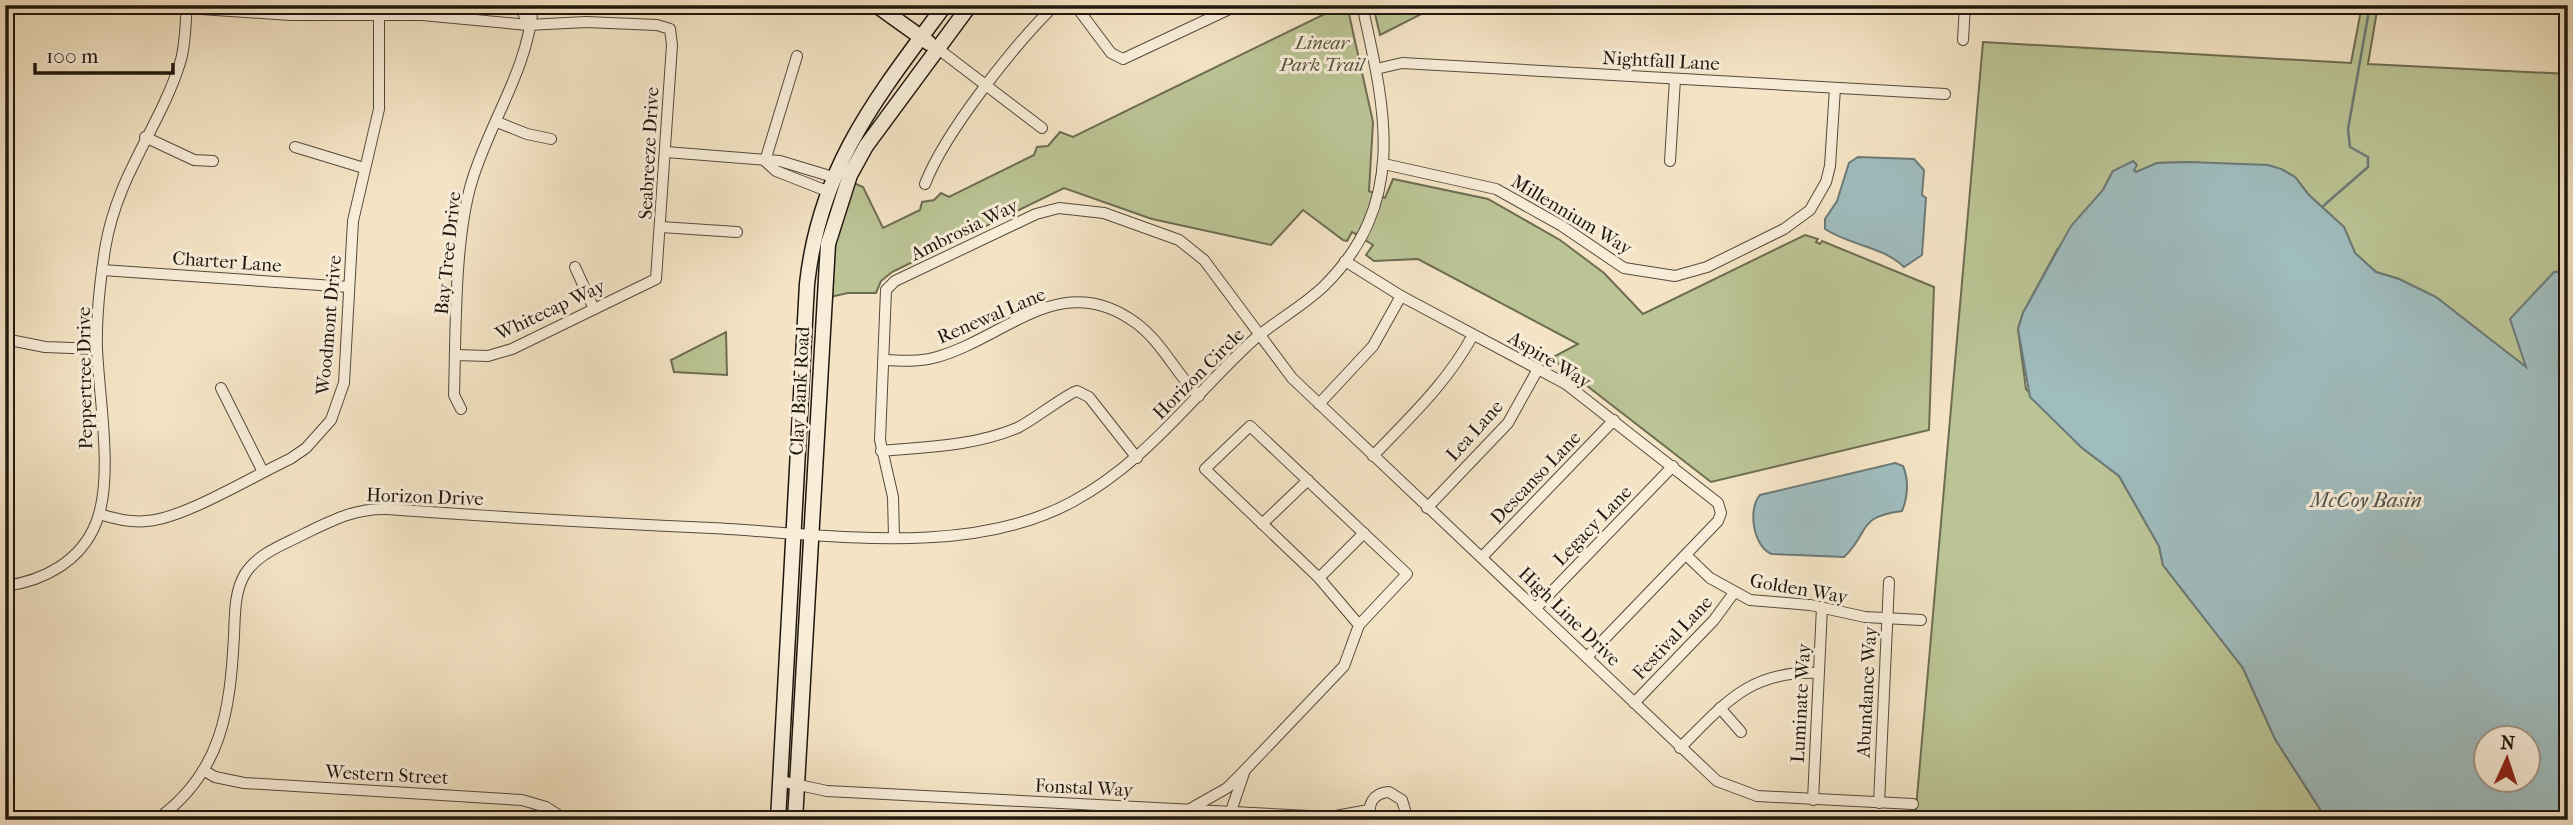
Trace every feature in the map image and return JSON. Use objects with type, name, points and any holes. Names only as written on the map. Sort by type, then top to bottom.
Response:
[{"type":"street","points":[[187,7],[291,15],[379,13],[528,25],[520,5]]},
{"type":"street","name":"Bay Tree Drive","points":[[461,409],[454,395],[464,214],[472,180],[521,67],[533,5]]},
{"type":"street","points":[[876,5],[1042,128]]},
{"type":"street","name":"Clay Bank Road","points":[[778,820],[807,284],[812,244],[830,184],[853,134],[945,5]]},
{"type":"street","name":"Clay Bank Road","points":[[795,820],[824,269],[833,224],[858,160],[970,5]]},
{"type":"street","points":[[925,184],[933,162],[988,86],[1027,35],[1055,5]]},
{"type":"street","points":[[1075,5],[1111,53],[1123,59],[1238,5]]},
{"type":"street","name":"Horizon Circle","points":[[810,533],[894,537],[962,536],[1022,523],[1074,502],[1137,458],[1259,336],[1313,296],[1345,261],[1360,237],[1377,195],[1384,164],[1385,118],[1362,5]]},
{"type":"street","points":[[1963,40],[1965,5]]},
{"type":"street","name":"Peppertree Drive","points":[[5,586],[35,580],[66,563],[87,539],[99,514],[105,483],[97,349],[102,270],[117,200],[180,62],[187,7]]},
{"type":"street","name":"Woodmont Drive","points":[[99,514],[134,522],[162,519],[306,448],[320,435],[338,405],[344,383],[353,221],[379,109],[379,13]]},
{"type":"street","name":"Seabreeze Drive","points":[[528,25],[586,22],[657,24],[670,29],[666,152],[656,279]]},
{"type":"street","points":[[765,161],[797,56]]},
{"type":"street","name":"Nightfall Lane","points":[[1376,69],[1402,63],[1945,94]]},
{"type":"street","points":[[1670,161],[1675,79]]},
{"type":"street","name":"Millennium Way","points":[[1384,164],[1496,189],[1562,226],[1624,268],[1675,276],[1707,267],[1784,229],[1810,210],[1826,182],[1830,166],[1835,88]]},
{"type":"street","points":[[497,122],[527,134],[551,139]]},
{"type":"street","points":[[145,137],[194,160],[213,161]]},
{"type":"street","points":[[295,147],[364,168]]},
{"type":"street","points":[[666,152],[720,154],[780,161],[830,184]]},
{"type":"street","points":[[765,161],[776,171],[830,184]]},
{"type":"street","name":"Ambrosia Way","points":[[894,537],[893,497],[881,451],[884,293],[891,284],[1036,214],[1066,207],[1104,213],[1186,245],[1208,266],[1259,336]]},
{"type":"street","points":[[661,227],[737,232]]},
{"type":"street","name":"Aspire Way","points":[[1345,261],[1401,296],[1566,384],[1714,498],[1721,509],[1718,521],[1686,555]]},
{"type":"street","points":[[575,267],[594,309]]},
{"type":"street","name":"Charter Lane","points":[[102,270],[349,287]]},
{"type":"street","name":"Whitecap Way","points":[[456,355],[501,353],[656,279]]},
{"type":"street","points":[[1319,404],[1373,346],[1401,296]]},
{"type":"street","name":"Renewal Lane","points":[[884,360],[937,357],[1039,309],[1065,303],[1087,303],[1121,313],[1146,331],[1199,396]]},
{"type":"street","points":[[1373,456],[1437,391],[1457,365],[1473,335]]},
{"type":"street","name":"High Line Drive","points":[[1259,336],[1286,371],[1426,508],[1482,557],[1680,748],[1717,780],[1743,793],[1813,800],[1913,804]]},
{"type":"street","points":[[5,339],[45,347],[97,349]]},
{"type":"street","name":"Lea Lane","points":[[1426,508],[1508,423],[1538,369]]},
{"type":"street","points":[[221,388],[262,472]]},
{"type":"street","points":[[881,451],[967,443],[1000,434],[1043,414],[1077,391],[1089,397],[1137,458]]},
{"type":"street","name":"Descanso Lane","points":[[1482,557],[1614,420]]},
{"type":"street","points":[[1188,809],[1227,788],[1344,666],[1359,625],[1407,574],[1250,426],[1205,469],[1319,578],[1359,625]]},
{"type":"street","name":"Legacy Lane","points":[[1536,608],[1673,466]]},
{"type":"street","points":[[1262,524],[1308,480]]},
{"type":"street","name":"Horizon Drive","points":[[156,820],[184,795],[204,770],[227,715],[236,601],[246,573],[272,550],[348,514],[362,510],[387,509],[810,533]]},
{"type":"street","points":[[1319,578],[1364,533]]},
{"type":"street","points":[[1587,657],[1686,555]]},
{"type":"street","name":"Golden Way","points":[[1686,555],[1710,578],[1733,594],[1763,603],[1822,607],[1854,616],[1921,620]]},
{"type":"street","name":"Abundance Way","points":[[1879,803],[1889,582]]},
{"type":"street","name":"Festival Lane","points":[[1634,703],[1714,620],[1733,594]]},
{"type":"street","name":"Luminate Way","points":[[1813,800],[1822,607]]},
{"type":"street","points":[[1680,748],[1738,692],[1768,677],[1818,673]]},
{"type":"street","points":[[1720,708],[1741,732]]},
{"type":"street","name":"Western Street","points":[[204,770],[237,782],[522,800],[546,807],[566,820]]},
{"type":"street","points":[[1231,811],[1245,770]]},
{"type":"street","name":"Fonstal Way","points":[[780,781],[827,791],[1330,817],[1370,815]]},
{"type":"street","points":[[1370,815],[1375,797],[1394,793],[1404,805],[1402,820]]},
{"type":"green space","points":[[1347,5],[1373,122],[1369,191],[1385,198],[1393,179],[1488,199],[1560,240],[1604,273],[1643,314],[1805,235],[1818,239],[1816,242],[1820,244],[1822,241],[1934,287],[1929,430],[1711,482],[1555,361],[1555,356],[1578,344],[1418,259],[1374,261],[1366,255],[1373,245],[1352,232],[1347,241],[1343,240],[1303,210],[1271,245],[1152,219],[1064,188],[892,272],[881,281],[876,293],[848,293],[830,297],[836,235],[854,183],[863,187],[883,228],[920,210],[922,202],[934,200],[941,193],[949,197],[1034,155],[1037,147],[1048,146],[1060,132],[1073,137]]},
{"type":"green space","name":"Linear Park Trail","points":[[1373,5],[1506,5],[1510,12],[1435,7],[1380,35]]},
{"type":"green space","points":[[2362,5],[2378,5],[2368,64],[2568,74],[2568,271],[2554,272],[2527,368],[2436,297],[2399,279],[2376,272],[2355,253],[2344,227],[2309,195],[2295,177],[2281,169],[2189,162],[2157,163],[2137,172],[2113,171],[2103,190],[2057,250],[2023,313],[2018,329],[2026,389],[2081,447],[2119,476],[2159,546],[2163,565],[2243,668],[2275,739],[2327,820],[1915,820],[1983,42],[2351,63]]},
{"type":"green space","points":[[726,332],[727,375],[674,372],[671,360]]},
{"type":"water","points":[[1858,157],[1914,159],[1924,170],[1922,195],[1926,198],[1922,255],[1904,267],[1876,250],[1825,229],[1825,219],[1837,201],[1849,163]]},
{"type":"water","name":"McCoy Basin","points":[[2133,161],[2137,165],[2134,170],[2136,172],[2157,163],[2189,162],[2268,165],[2281,169],[2295,177],[2309,195],[2344,227],[2355,253],[2376,272],[2399,279],[2436,297],[2526,367],[2510,319],[2554,272],[2568,271],[2568,820],[2327,820],[2275,739],[2243,668],[2163,565],[2159,546],[2119,476],[2081,447],[2030,397],[2018,329],[2023,313],[2071,226],[2103,190],[2113,171]]},
{"type":"water","points":[[1895,463],[1903,466],[1907,483],[1902,511],[1871,521],[1844,557],[1772,554],[1757,537],[1753,519],[1760,495]]},
{"type":"waterway","points":[[2322,207],[2368,167],[2368,157],[2350,147],[2348,129],[2370,5]]}]
